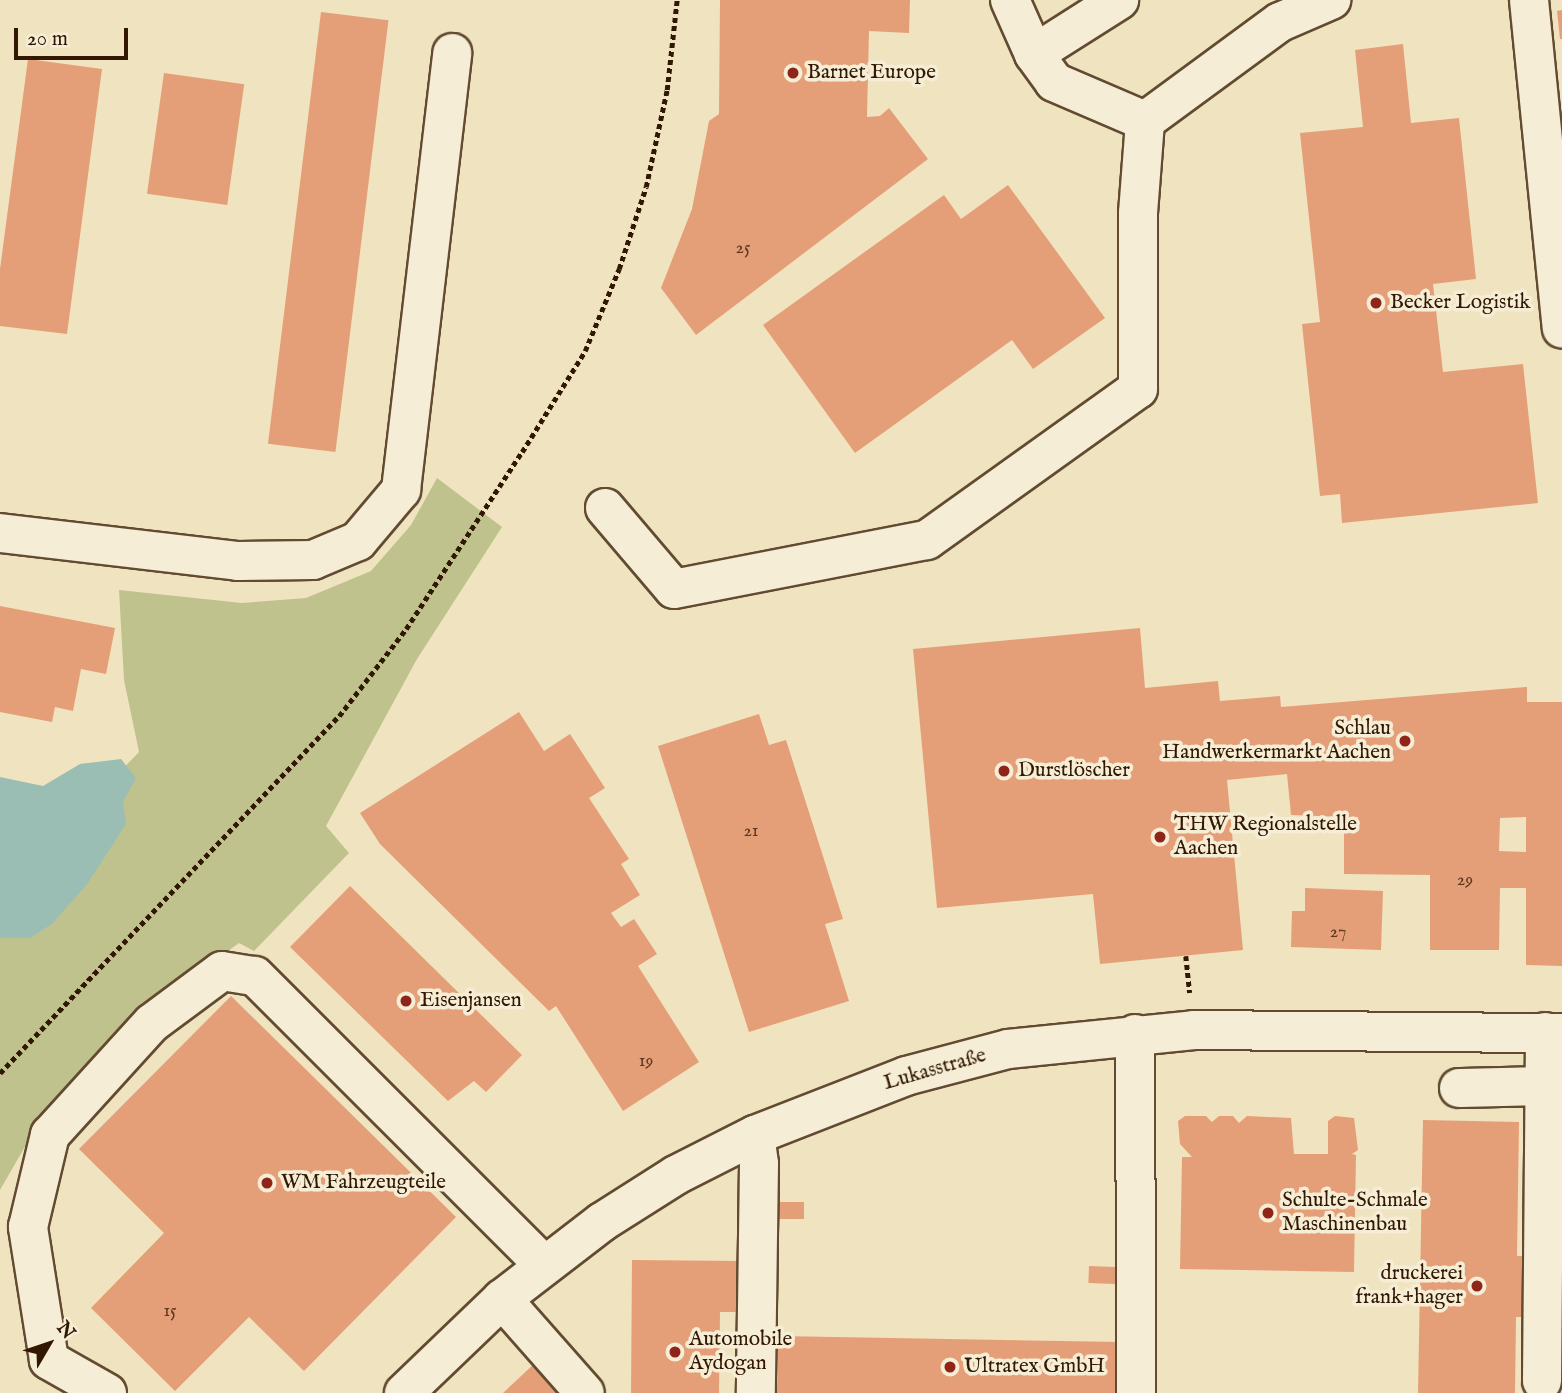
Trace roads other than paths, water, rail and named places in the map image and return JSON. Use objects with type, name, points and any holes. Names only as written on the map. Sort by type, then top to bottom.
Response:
[{"type":"street","points":[[1010,0],[1034,54],[1054,82],[1145,121]]},
{"type":"street","points":[[1034,54],[1119,0]]},
{"type":"street","points":[[605,508],[674,589],[927,540],[1138,389],[1138,213],[1145,121],[1280,22],[1331,0]]},
{"type":"street","points":[[1529,0],[1562,328]]},
{"type":"street","points":[[0,533],[238,561],[313,560],[358,541],[401,490],[452,53]]},
{"type":"street","points":[[107,1393],[49,1360],[28,1227],[50,1135],[152,1023],[222,971],[255,976],[544,1265]]},
{"type":"street","name":"Lukasstraße","points":[[404,1393],[502,1299],[544,1265],[676,1175],[755,1135],[906,1076],[1008,1049],[1135,1034],[1255,1029],[1553,1032]]},
{"type":"street","points":[[1542,1381],[1545,1086],[1553,1032]]},
{"type":"street","points":[[1135,1034],[1136,1393]]},
{"type":"street","points":[[1459,1088],[1545,1086]]},
{"type":"street","points":[[755,1135],[759,1164],[756,1393]]},
{"type":"street","points":[[502,1299],[585,1393]]},
{"type":"water","points":[[121,759],[136,778],[123,802],[126,824],[88,883],[52,924],[30,938],[0,938],[0,777],[43,786],[80,764]]},
{"type":"place","name":"Barnet Europe","points":[[793,73]]},
{"type":"place","name":"Becker Logistik","points":[[1376,303]]},
{"type":"place","name":"Schlau Handwerkermarkt Aachen","points":[[1405,741]]},
{"type":"place","name":"Durstlöscher","points":[[1004,771]]},
{"type":"place","name":"THW Regionalstelle Aachen","points":[[1160,837]]},
{"type":"place","name":"Eisenjansen","points":[[406,1001]]},
{"type":"place","name":"WM Fahrzeugteile","points":[[267,1183]]},
{"type":"place","name":"Schulte-Schmale Maschinenbau","points":[[1268,1213]]},
{"type":"place","name":"druckerei frank+hager","points":[[1477,1286]]},
{"type":"place","name":"Automobile Aydogan","points":[[675,1352]]},
{"type":"place","name":"Ultratex GmbH","points":[[950,1367]]}]
